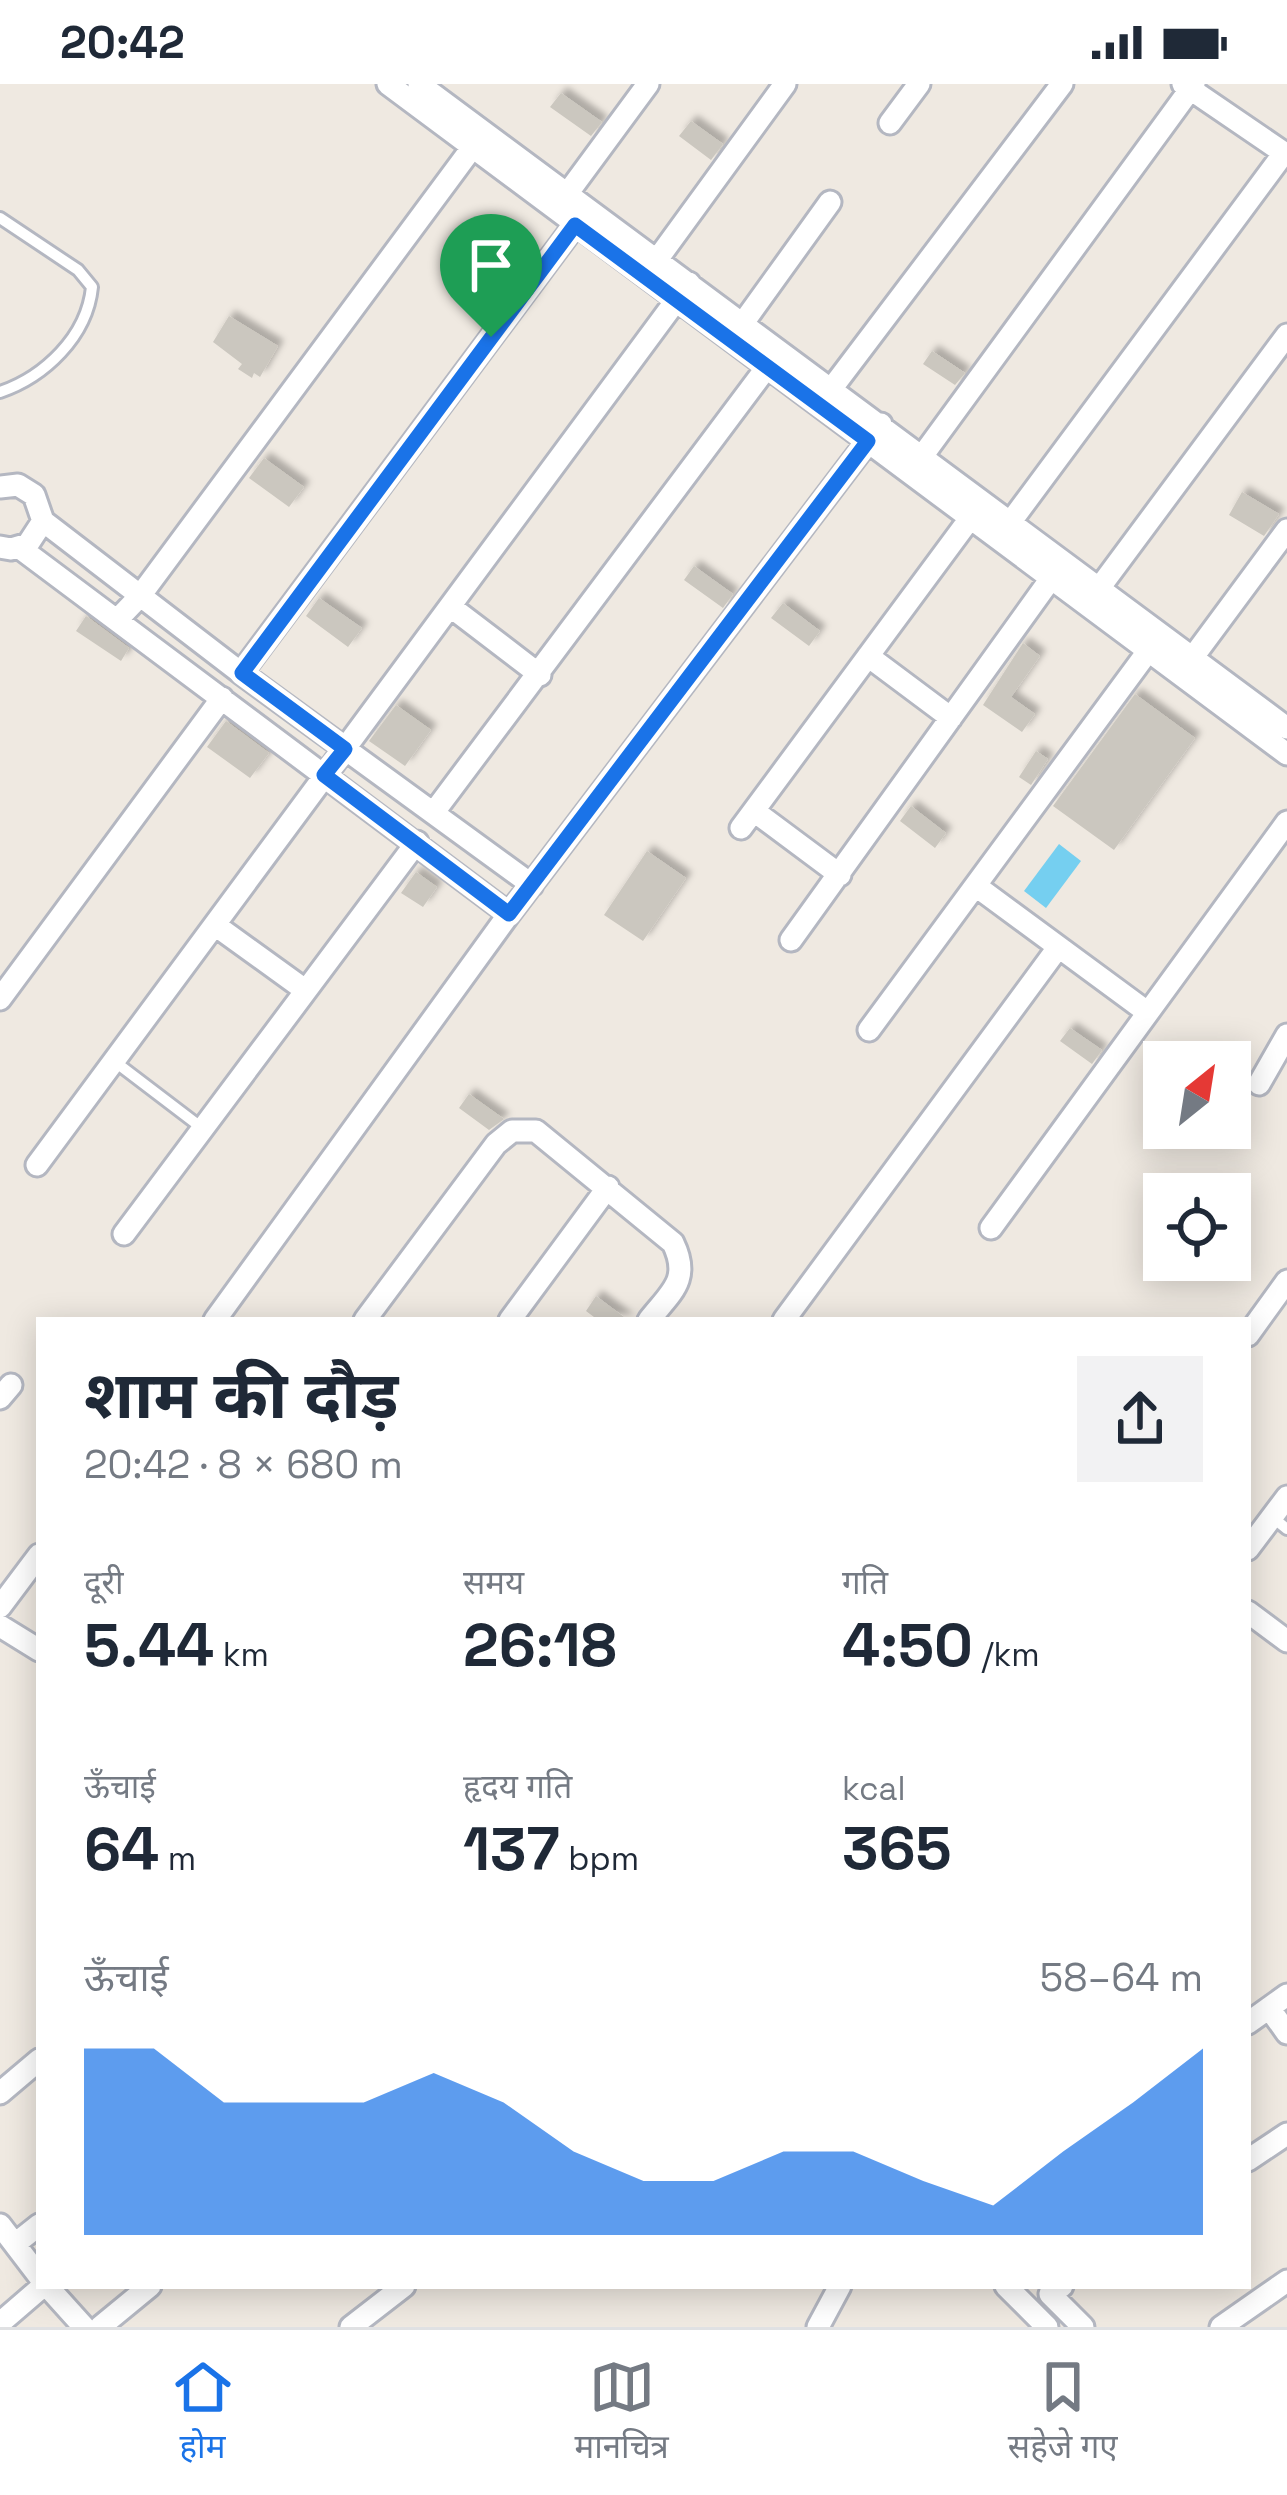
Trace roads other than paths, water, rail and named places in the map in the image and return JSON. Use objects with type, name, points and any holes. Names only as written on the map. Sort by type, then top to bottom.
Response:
[{"type":"street","points":[[388,84],[567,194],[767,367],[874,432],[923,455],[1012,520],[1100,586],[1155,642],[1287,754]]},
{"type":"street","points":[[419,84],[575,225],[651,268]]},
{"type":"street","points":[[567,194],[648,84]]},
{"type":"street","points":[[651,268],[785,84]]},
{"type":"street","points":[[890,123],[919,84]]},
{"type":"street","points":[[832,388],[1062,84]]},
{"type":"street","points":[[923,455],[1189,86],[1286,154],[1012,520]]},
{"type":"street","points":[[116,620],[140,596],[477,140]]},
{"type":"street","points":[[743,323],[830,202]]},
{"type":"street","points":[[242,673],[575,225]]},
{"type":"street","points":[[683,292],[743,323],[832,388],[874,432],[971,517],[1052,577],[1155,642],[1193,657],[1287,728]]},
{"type":"street","points":[[37,1166],[683,292]]},
{"type":"street","points":[[1100,586],[1287,335]]},
{"type":"street","points":[[434,812],[767,367]]},
{"type":"street","points":[[216,1317],[509,914],[874,432]]},
{"type":"street","points":[[3,483],[34,495],[43,521],[532,885]]},
{"type":"street","points":[[840,875],[747,819],[971,517]]},
{"type":"street","points":[[10,548],[35,538],[43,521]]},
{"type":"street","points":[[1193,657],[1287,530]]},
{"type":"street","points":[[10,548],[116,620],[509,914]]},
{"type":"street","points":[[791,940],[1052,577]]},
{"type":"street","points":[[451,607],[540,675]]},
{"type":"street","points":[[869,1030],[1155,642]]},
{"type":"street","points":[[868,656],[951,718]]},
{"type":"street","points":[[0,999],[222,698]]},
{"type":"street","points":[[991,1228],[1287,822]]},
{"type":"street","points":[[124,1234],[417,842]]},
{"type":"street","points":[[976,886],[1147,1012]]},
{"type":"street","points":[[215,925],[305,990]]},
{"type":"street","points":[[786,1317],[1058,949]]},
{"type":"street","points":[[1259,1084],[1287,1035]]},
{"type":"street","points":[[367,1317],[496,1144],[512,1131],[536,1132],[674,1244],[682,1262],[680,1280],[652,1317]]},
{"type":"street","points":[[512,1317],[608,1187]]},
{"type":"street","points":[[1251,1331],[1287,1281]]},
{"type":"street","points":[[1251,1547],[1280,1523],[1287,1497]]},
{"type":"street","points":[[0,1607],[36,1559]]},
{"type":"street","points":[[1251,1614],[1287,1641]]},
{"type":"street","points":[[0,1626],[36,1649]]},
{"type":"street","points":[[1251,2021],[1278,2002],[1287,2033]]},
{"type":"street","points":[[0,2093],[36,2063]]},
{"type":"street","points":[[1251,2158],[1287,2134]]},
{"type":"street","points":[[0,2225],[36,2272]]},
{"type":"street","points":[[15,2244],[36,2226]]},
{"type":"street","points":[[1221,2327],[1287,2281]]},
{"type":"street","points":[[0,2324],[41,2289]]},
{"type":"street","points":[[48,2289],[84,2327]]},
{"type":"street","points":[[100,2327],[146,2289]]},
{"type":"street","points":[[351,2327],[400,2289]]},
{"type":"street","points":[[818,2327],[837,2289]]},
{"type":"street","points":[[1009,2289],[1047,2327]]},
{"type":"street","points":[[1052,2289],[1083,2327]]},
{"type":"lane","points":[[0,218],[78,270],[92,287],[91,299],[56,360],[26,383],[0,392]]},
{"type":"lane","points":[[114,1061],[202,1128]]},
{"type":"water","points":[[1059,844],[1081,861],[1046,908],[1024,891]]}]
